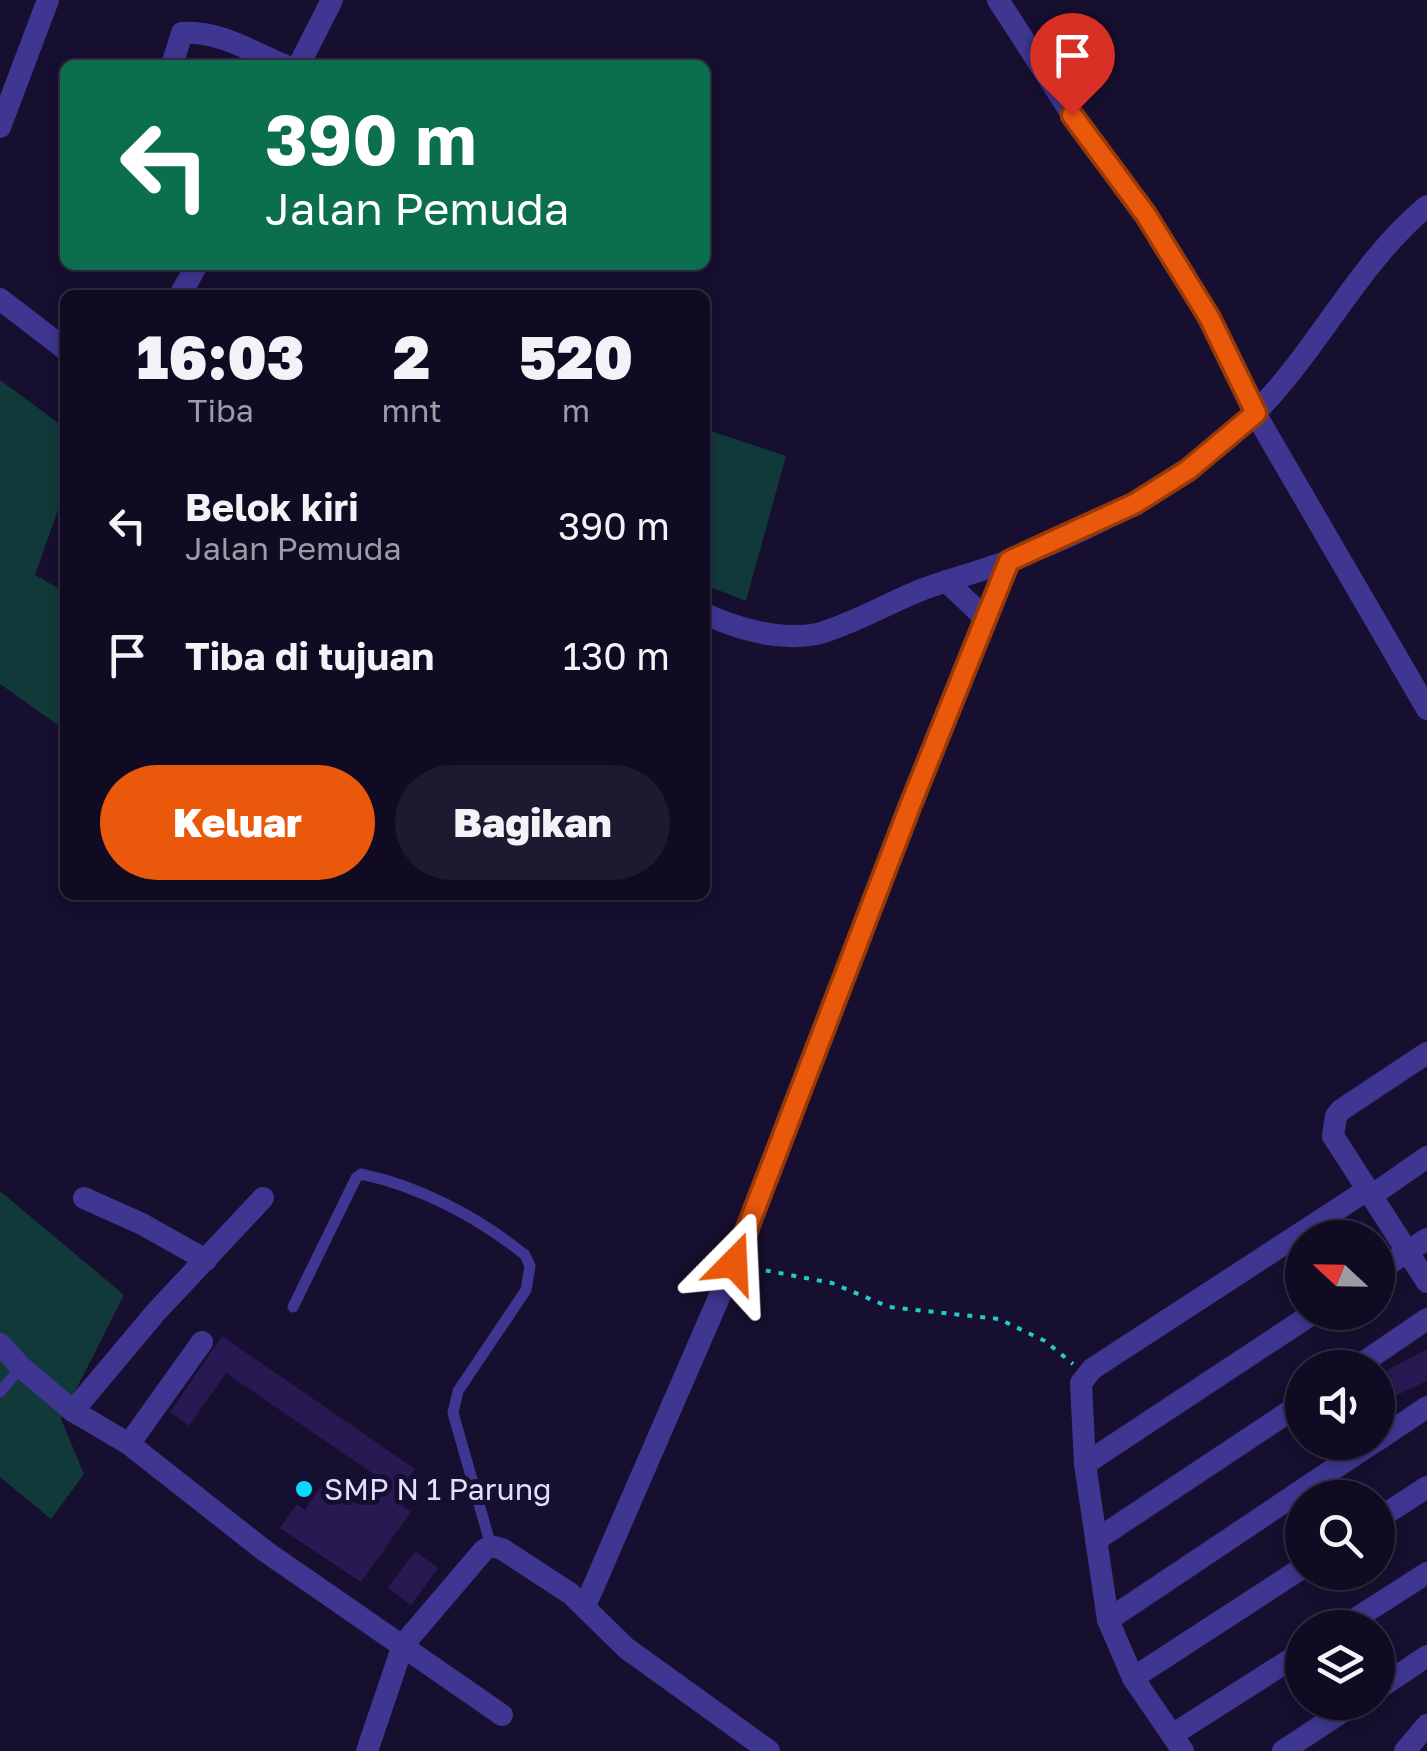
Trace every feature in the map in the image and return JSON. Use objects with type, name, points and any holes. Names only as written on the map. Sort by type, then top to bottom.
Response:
[{"type":"street","points":[[0,127],[48,0]]},
{"type":"street","points":[[998,0],[1090,142],[1146,215],[1209,317],[1256,413],[1427,709]]},
{"type":"street","points":[[301,60],[323,5]]},
{"type":"street","points":[[174,60],[182,34],[192,32],[209,34],[272,60]]},
{"type":"street","points":[[710,616],[730,625],[804,637],[830,630],[946,581],[1009,561],[1134,504],[1199,462],[1256,413],[1320,338],[1382,251],[1427,206]]},
{"type":"street","points":[[0,299],[60,346]]},
{"type":"street","points":[[586,1606],[734,1263],[1009,561]]},
{"type":"street","points":[[946,581],[984,618]]},
{"type":"street","points":[[1427,1053],[1336,1116],[1332,1136],[1369,1193],[1417,1245],[1427,1282]]},
{"type":"street","points":[[1285,1664],[1177,1743],[1134,1678],[1108,1620],[1085,1464],[1080,1392],[1085,1376],[1427,1158]]},
{"type":"street","points":[[84,1198],[142,1224],[206,1260]]},
{"type":"street","points":[[73,1411],[156,1312],[263,1198]]},
{"type":"street","points":[[1395,1260],[1417,1245]]},
{"type":"street","points":[[1381,1350],[1427,1319]]},
{"type":"street","points":[[1085,1464],[1288,1330]]},
{"type":"street","points":[[129,1444],[202,1342]]},
{"type":"street","points":[[0,1344],[73,1411],[129,1444],[265,1551],[502,1715]]},
{"type":"street","points":[[1395,1428],[1427,1407]]},
{"type":"street","points":[[1096,1540],[1285,1413]]},
{"type":"street","points":[[1108,1620],[1348,1460]]},
{"type":"street","points":[[1395,1509],[1427,1487]]},
{"type":"street","points":[[367,1751],[404,1645],[491,1546],[502,1549],[586,1606],[626,1648],[769,1751]]},
{"type":"street","points":[[1369,1610],[1427,1573]]},
{"type":"street","points":[[1134,1678],[1285,1579]]},
{"type":"street","points":[[1395,1678],[1427,1656]]},
{"type":"street","points":[[1283,1751],[1330,1720]]},
{"type":"street","points":[[1405,1751],[1427,1725]]},
{"type":"lane","points":[[293,1307],[361,1174],[460,1211],[525,1255],[530,1266],[526,1290],[458,1391],[454,1403],[453,1413],[491,1546]]},
{"type":"lane","points":[[0,1392],[21,1367]]},
{"type":"path","points":[[734,1263],[832,1283],[888,1307],[999,1319],[1045,1341],[1085,1376]]},
{"type":"green space","points":[[0,380],[60,424],[60,504],[35,575],[60,589],[60,726],[0,684]]},
{"type":"green space","points":[[710,431],[786,456],[746,601],[710,587]]},
{"type":"green space","points":[[0,1191],[124,1295],[61,1419],[84,1474],[51,1519],[0,1477]]},
{"type":"building","points":[[222,1336],[415,1469],[394,1500],[411,1512],[361,1582],[280,1528],[297,1504],[305,1510],[324,1481],[359,1505],[378,1477],[226,1373],[189,1426],[170,1412]]},
{"type":"building","points":[[1427,1349],[1427,1381],[1395,1396],[1395,1366]]},
{"type":"building","points":[[415,1551],[438,1568],[411,1605],[388,1588]]},
{"type":"place","name":"SMP N 1 Parung","points":[[304,1489]]},
{"type":"route","points":[[734,1263],[1009,561],[1134,504],[1188,470],[1256,413],[1209,317],[1146,215],[1072,115]]}]
